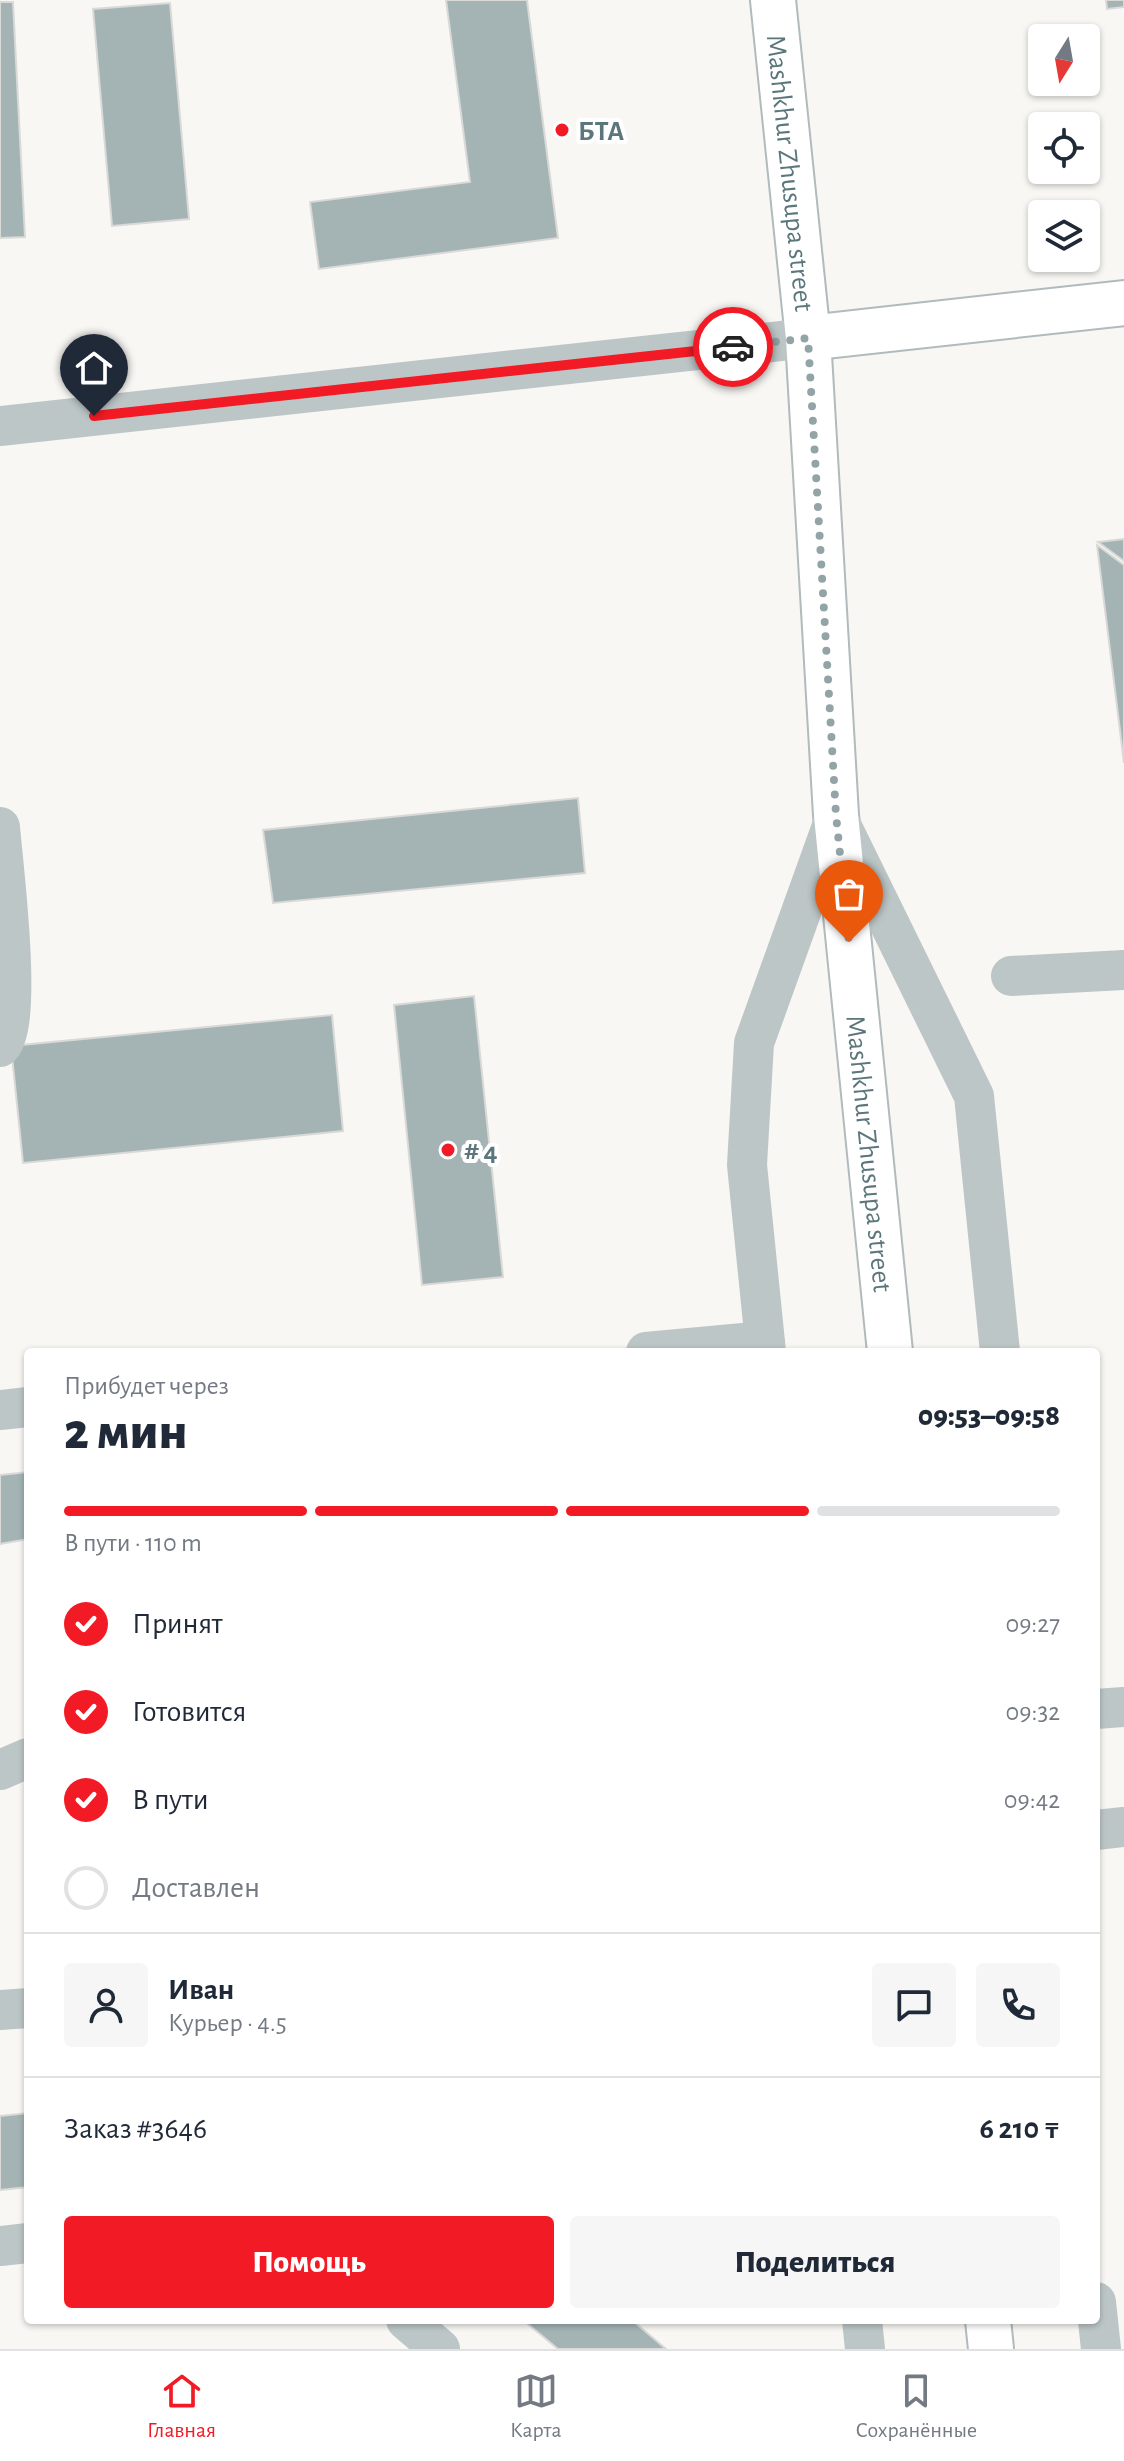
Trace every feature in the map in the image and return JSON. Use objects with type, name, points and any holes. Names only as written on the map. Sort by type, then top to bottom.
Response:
[{"type":"main road","name":"Mashkhur Zhusupa street","points":[[773,0],[808,338],[836,815],[890,1348]]},
{"type":"main road","points":[[808,338],[1124,303]]},
{"type":"main road","points":[[988,2324],[991,2349]]},
{"type":"street","points":[[0,426],[808,338]]},
{"type":"street","points":[[741,1348],[765,1347],[747,1165],[754,1043],[836,815]]},
{"type":"street","points":[[836,815],[974,1096],[1000,1348]]},
{"type":"street","points":[[0,827],[11,981],[11,1025],[2,1043]]},
{"type":"street","points":[[1011,976],[1124,970]]},
{"type":"street","points":[[0,1410],[24,1407]]},
{"type":"street","points":[[1100,1709],[1124,1707]]},
{"type":"street","points":[[0,1770],[24,1760]]},
{"type":"street","points":[[1100,1830],[1124,1827]]},
{"type":"street","points":[[0,2010],[24,2008]]},
{"type":"street","points":[[0,2246],[24,2243]]},
{"type":"street","points":[[411,2324],[440,2349]]},
{"type":"street","points":[[862,2324],[865,2349]]},
{"type":"street","points":[[1098,2324],[1101,2349]]},
{"type":"building","points":[[446,0],[527,0],[558,238],[319,269],[310,202],[470,182]]},
{"type":"building","points":[[1106,0],[1124,0],[1124,7],[1107,9]]},
{"type":"building","points":[[0,2],[13,2],[25,237],[0,238]]},
{"type":"building","points":[[170,3],[189,219],[112,226],[93,9]]},
{"type":"building","points":[[1124,539],[1124,561],[1098,542]]},
{"type":"building","points":[[1097,545],[1124,565],[1124,763]]},
{"type":"building","points":[[578,798],[585,873],[273,903],[263,830]]},
{"type":"building","points":[[474,996],[503,1277],[422,1285],[394,1005]]},
{"type":"building","points":[[332,1015],[343,1131],[23,1163],[11,1046]]},
{"type":"building","points":[[24,1472],[24,1540],[0,1544],[0,1475]]},
{"type":"building","points":[[24,2113],[24,2187],[0,2190],[0,2116]]},
{"type":"building","points":[[528,2324],[637,2324],[666,2349],[558,2349]]},
{"type":"way so far","points":[[733,347],[808,338],[836,815],[849,942]]},
{"type":"place","name":"БТА","points":[[562,130]]},
{"type":"place","name":"# 4","points":[[448,1150]]},
{"type":"route","points":[[94,416],[733,347]]}]
